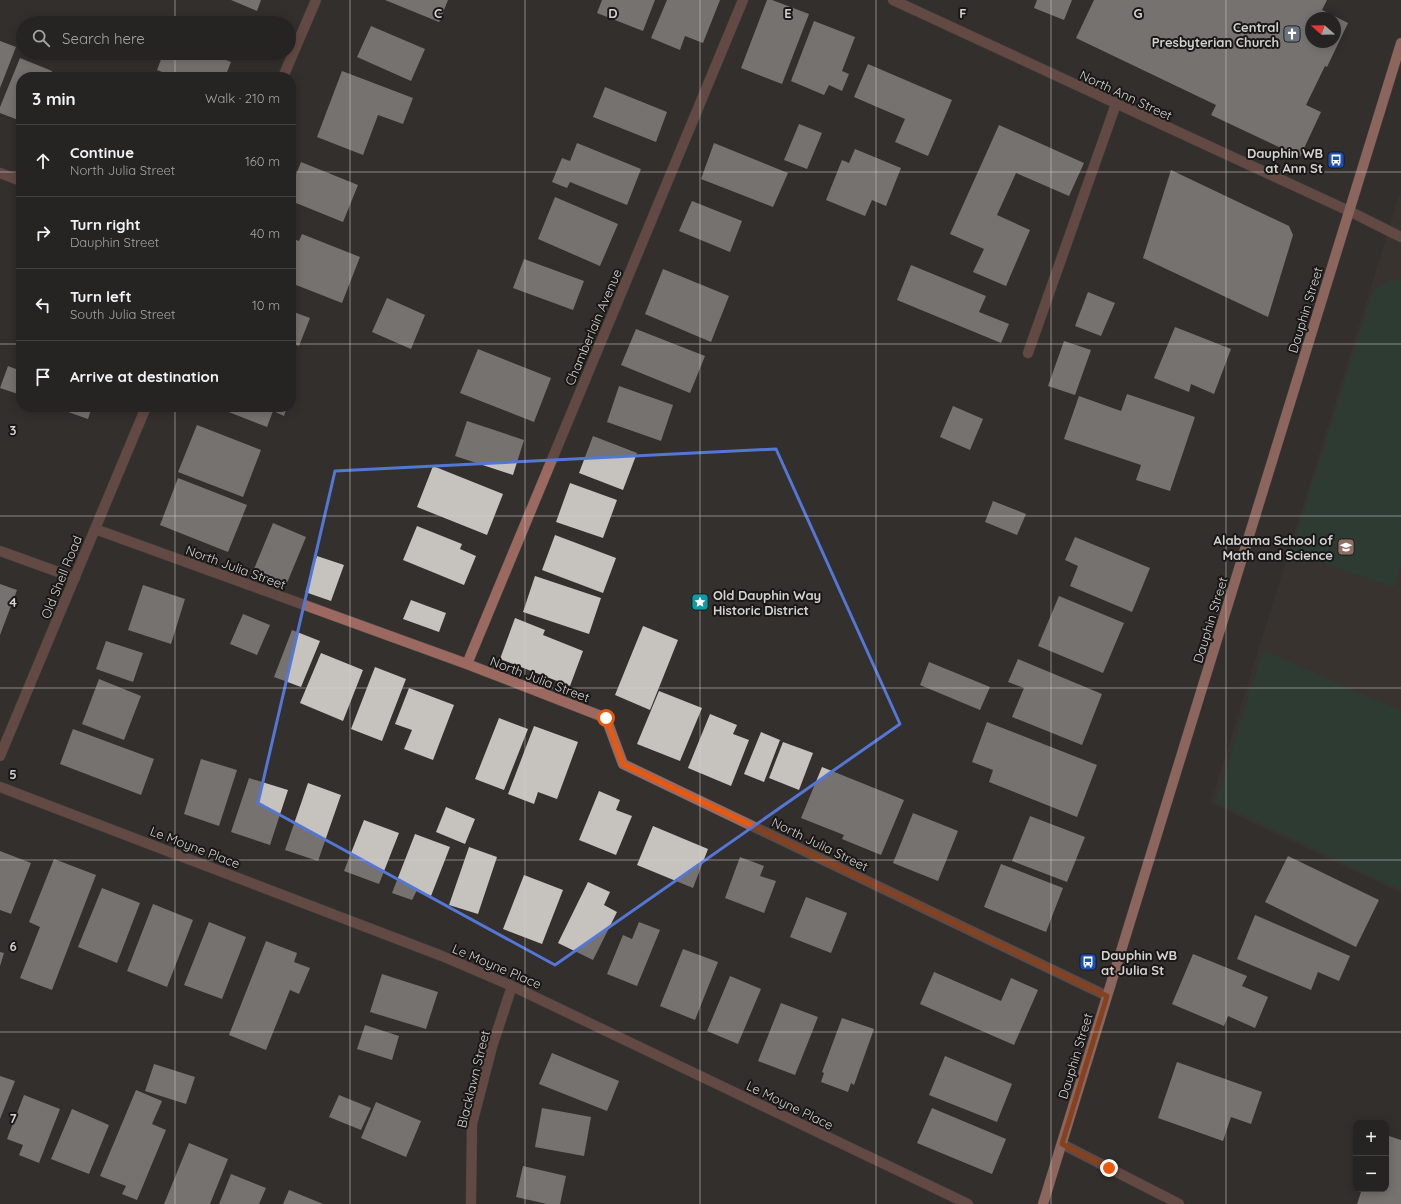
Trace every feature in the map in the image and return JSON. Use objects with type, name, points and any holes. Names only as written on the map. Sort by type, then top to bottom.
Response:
[{"type":"main road","name":"Dauphin Street","points":[[1043,1204],[1401,43]]},
{"type":"street","points":[[296,48],[316,0]]},
{"type":"street","name":"Chamberlain Avenue","points":[[467,664],[743,0]]},
{"type":"street","name":"North Ann Street","points":[[893,0],[1349,211],[1401,237]]},
{"type":"street","points":[[286,72],[291,60]]},
{"type":"street","points":[[1028,353],[1116,104]]},
{"type":"street","points":[[0,173],[16,179]]},
{"type":"street","name":"Old Shell Road","points":[[0,756],[144,412]]},
{"type":"street","name":"North Julia Street","points":[[95,530],[467,664],[606,718],[623,764],[1107,996]]},
{"type":"street","points":[[0,551],[75,578]]},
{"type":"street","name":"Le Moyne Place","points":[[0,787],[442,956],[512,986],[968,1204]]},
{"type":"street","name":"Blacklawn Street","points":[[471,1204],[472,1124],[492,1047],[512,986]]},
{"type":"street","points":[[1062,1144],[1179,1204]]},
{"type":"highlighted area","points":[[776,449],[900,724],[555,965],[258,803],[335,471]]},
{"type":"shaded area","name":"Alabama School of Math and Science","points":[[1401,191],[1401,893],[1211,803]]},
{"type":"green space","points":[[1392,278],[1401,282],[1401,565],[1394,587],[1291,552],[1373,292]]},
{"type":"green space","points":[[1263,650],[1401,711],[1401,890],[1216,802]]},
{"type":"building","points":[[231,0],[261,0],[257,11]]},
{"type":"building","points":[[385,0],[448,0],[439,22]]},
{"type":"building","points":[[602,0],[655,0],[643,31],[597,13]]},
{"type":"building","points":[[667,0],[720,0],[703,43],[685,36],[680,50],[651,38]]},
{"type":"building","points":[[767,0],[772,0],[809,14],[782,84],[741,68]]},
{"type":"building","points":[[1037,0],[1072,0],[1064,20],[1034,8]]},
{"type":"building","points":[[1094,0],[1327,0],[1322,10],[1326,12],[1305,12],[1305,48],[1336,48],[1327,67],[1325,66],[1306,105],[1321,112],[1300,157],[1211,115],[1216,105],[1076,38]]},
{"type":"building","points":[[1341,20],[1348,23],[1341,38]]},
{"type":"building","points":[[814,21],[855,37],[842,71],[849,74],[842,91],[829,85],[824,95],[791,81]]},
{"type":"building","points":[[371,26],[425,49],[411,81],[357,57]]},
{"type":"building","points":[[0,41],[16,47],[0,88]]},
{"type":"building","points":[[19,60],[25,60],[52,71],[16,72],[16,119],[0,113],[0,107]]},
{"type":"building","points":[[161,60],[226,60],[231,62],[227,72],[162,72],[157,70]]},
{"type":"building","points":[[868,64],[952,100],[928,156],[895,142],[905,119],[854,97]]},
{"type":"building","points":[[342,71],[413,98],[403,124],[378,115],[363,155],[317,137]]},
{"type":"building","points":[[605,87],[667,112],[656,142],[593,117]]},
{"type":"building","points":[[799,124],[822,133],[807,169],[784,160]]},
{"type":"building","points":[[999,125],[1084,163],[1069,196],[1016,173],[997,215],[1030,230],[1006,286],[973,272],[984,249],[950,234]]},
{"type":"building","points":[[577,143],[641,169],[627,205],[570,182],[567,188],[552,182],[562,158],[570,161]]},
{"type":"building","points":[[714,143],[788,173],[773,207],[701,179]]},
{"type":"building","points":[[855,149],[901,168],[886,206],[872,200],[865,216],[826,200],[842,160],[849,163]]},
{"type":"building","points":[[301,162],[358,185],[343,222],[296,203],[296,174]]},
{"type":"building","points":[[1171,170],[1289,226],[1293,235],[1268,317],[1143,258]]},
{"type":"building","points":[[555,197],[618,224],[600,266],[538,239]]},
{"type":"building","points":[[692,201],[742,221],[730,252],[679,231]]},
{"type":"building","points":[[302,234],[360,257],[342,303],[296,285],[296,240],[299,241]]},
{"type":"building","points":[[524,259],[584,281],[573,310],[513,288]]},
{"type":"building","points":[[911,265],[986,296],[979,312],[1009,324],[1001,343],[897,300]]},
{"type":"building","points":[[663,269],[729,296],[711,342],[645,314]]},
{"type":"building","points":[[1088,292],[1115,303],[1101,336],[1075,326]]},
{"type":"building","points":[[387,298],[425,315],[411,349],[372,332]]},
{"type":"building","points":[[296,313],[310,318],[299,346],[296,345]]},
{"type":"building","points":[[1175,327],[1231,349],[1214,394],[1191,384],[1189,392],[1154,378]]},
{"type":"building","points":[[636,329],[705,356],[690,393],[621,365]]},
{"type":"building","points":[[1064,341],[1091,350],[1075,395],[1048,386]]},
{"type":"building","points":[[478,349],[551,378],[534,422],[460,393]]},
{"type":"building","points":[[8,366],[16,369],[16,393],[0,388]]},
{"type":"building","points":[[619,386],[673,405],[661,441],[607,422]]},
{"type":"building","points":[[1127,394],[1195,417],[1170,491],[1136,480],[1141,465],[1064,439],[1079,396],[1121,411]]},
{"type":"building","points":[[953,406],[983,419],[970,450],[940,437]]},
{"type":"building","points":[[68,412],[90,412],[88,419]]},
{"type":"building","points":[[229,412],[273,412],[267,427]]},
{"type":"building","points":[[275,412],[285,412],[284,416]]},
{"type":"building","points":[[467,421],[524,440],[513,475],[455,456]]},
{"type":"building","points":[[197,425],[261,450],[243,497],[178,472]]},
{"type":"building","points":[[593,436],[637,453],[623,490],[579,473]]},
{"type":"building","points":[[433,466],[503,494],[487,535],[417,507]]},
{"type":"building","points":[[178,478],[247,505],[228,552],[160,525]]},
{"type":"building","points":[[570,483],[617,500],[603,538],[556,522]]},
{"type":"building","points":[[993,501],[1026,514],[1017,535],[985,522]]},
{"type":"building","points":[[273,523],[306,537],[287,583],[254,569]]},
{"type":"building","points":[[417,526],[462,544],[460,549],[476,556],[464,585],[403,560]]},
{"type":"building","points":[[555,535],[616,558],[603,593],[542,570]]},
{"type":"building","points":[[1075,537],[1150,568],[1132,612],[1070,586],[1078,566],[1065,560]]},
{"type":"building","points":[[317,556],[344,565],[331,601],[305,592]]},
{"type":"building","points":[[535,576],[601,598],[589,634],[523,612]]},
{"type":"building","points":[[0,584],[17,590],[0,635]]},
{"type":"building","points":[[143,585],[185,599],[171,644],[128,630]]},
{"type":"building","points":[[1059,596],[1124,623],[1103,673],[1038,646]]},
{"type":"building","points":[[411,600],[446,613],[439,632],[403,619]]},
{"type":"building","points":[[243,614],[270,625],[257,655],[230,644]]},
{"type":"building","points":[[515,618],[545,630],[543,635],[583,651],[570,686],[500,659]]},
{"type":"building","points":[[643,626],[678,640],[650,710],[615,695]]},
{"type":"building","points":[[292,630],[320,641],[301,687],[274,677]]},
{"type":"building","points":[[106,641],[143,653],[133,682],[96,669]]},
{"type":"building","points":[[321,653],[363,670],[343,721],[300,703]]},
{"type":"building","points":[[1018,659],[1102,694],[1082,745],[1012,717],[1024,688],[1008,682]]},
{"type":"building","points":[[929,662],[990,687],[980,710],[920,685]]},
{"type":"building","points":[[375,667],[406,679],[382,741],[351,729]]},
{"type":"building","points":[[99,679],[141,696],[124,740],[82,724]]},
{"type":"building","points":[[409,688],[454,705],[433,760],[404,749],[412,730],[395,724]]},
{"type":"building","points":[[659,691],[702,708],[680,761],[637,744]]},
{"type":"building","points":[[710,714],[737,725],[733,734],[749,740],[731,786],[688,768]]},
{"type":"building","points":[[499,718],[528,729],[504,790],[475,779]]},
{"type":"building","points":[[987,722],[1097,765],[1077,817],[989,782],[993,770],[972,762]]},
{"type":"building","points":[[534,726],[578,742],[557,799],[538,792],[534,804],[508,794]]},
{"type":"building","points":[[73,729],[154,759],[141,795],[60,764]]},
{"type":"building","points":[[761,732],[780,740],[764,782],[744,774]]},
{"type":"building","points":[[783,742],[813,753],[799,790],[769,778]]},
{"type":"building","points":[[201,759],[237,770],[219,826],[184,814]]},
{"type":"building","points":[[822,767],[904,800],[881,855],[842,839],[844,835],[801,818]]},
{"type":"building","points":[[249,778],[288,790],[270,845],[231,832]]},
{"type":"building","points":[[308,783],[341,795],[318,861],[285,850]]},
{"type":"building","points":[[599,791],[620,800],[616,810],[632,816],[616,855],[579,840]]},
{"type":"building","points":[[446,807],[475,819],[465,844],[436,832]]},
{"type":"building","points":[[913,813],[958,831],[938,881],[893,863]]},
{"type":"building","points":[[1030,816],[1085,837],[1067,882],[1012,861]]},
{"type":"building","points":[[364,820],[399,833],[379,884],[344,871]]},
{"type":"building","points":[[653,826],[708,849],[693,888],[637,865]]},
{"type":"building","points":[[415,834],[450,847],[431,896],[417,890],[412,900],[392,893]]},
{"type":"building","points":[[469,847],[497,857],[478,914],[449,905]]},
{"type":"building","points":[[0,851],[31,863],[11,914],[0,910]]},
{"type":"building","points":[[1288,856],[1379,900],[1356,947],[1265,902]]},
{"type":"building","points":[[740,857],[764,866],[760,876],[776,881],[764,913],[725,898]]},
{"type":"building","points":[[54,859],[96,875],[52,990],[20,978],[40,927],[29,922]]},
{"type":"building","points":[[1001,864],[1063,888],[1046,932],[984,907]]},
{"type":"building","points":[[524,875],[563,890],[542,944],[503,929]]},
{"type":"building","points":[[588,882],[610,892],[604,905],[617,912],[593,960],[558,943]]},
{"type":"building","points":[[102,888],[140,903],[117,963],[78,947]]},
{"type":"building","points":[[806,897],[847,913],[831,953],[790,937]]},
{"type":"building","points":[[153,904],[193,920],[167,987],[127,971]]},
{"type":"building","points":[[1255,915],[1350,956],[1339,981],[1318,972],[1311,990],[1237,959]]},
{"type":"building","points":[[209,922],[246,937],[222,999],[184,985]]},
{"type":"building","points":[[639,922],[660,930],[637,986],[607,974],[623,935],[632,939]]},
{"type":"building","points":[[266,941],[297,953],[294,962],[310,968],[299,994],[290,990],[266,1050],[229,1035]]},
{"type":"building","points":[[683,949],[718,962],[695,1020],[660,1006]]},
{"type":"building","points":[[0,952],[4,953],[0,966]]},
{"type":"building","points":[[1193,954],[1247,976],[1242,986],[1268,997],[1255,1028],[1228,1016],[1224,1026],[1172,1004]]},
{"type":"building","points":[[934,972],[1001,1001],[1011,978],[1038,990],[1014,1045],[920,1004]]},
{"type":"building","points":[[382,974],[438,992],[426,1029],[370,1012]]},
{"type":"building","points":[[730,976],[761,989],[738,1044],[707,1031]]},
{"type":"building","points":[[781,1003],[818,1017],[795,1075],[758,1061]]},
{"type":"building","points":[[842,1018],[874,1029],[854,1085],[851,1083],[848,1092],[821,1082],[824,1073],[822,1072]]},
{"type":"building","points":[[365,1025],[399,1036],[392,1060],[357,1049]]},
{"type":"building","points":[[552,1053],[619,1081],[607,1111],[539,1084]]},
{"type":"building","points":[[945,1056],[1012,1084],[997,1122],[929,1095]]},
{"type":"building","points":[[1177,1062],[1262,1092],[1251,1124],[1231,1117],[1223,1141],[1158,1118]]},
{"type":"building","points":[[154,1064],[195,1077],[186,1104],[145,1091]]},
{"type":"building","points":[[0,1076],[15,1081],[0,1119]]},
{"type":"building","points":[[136,1090],[162,1101],[152,1124],[166,1130],[137,1200],[122,1194],[126,1186],[100,1176]]},
{"type":"building","points":[[24,1095],[60,1109],[39,1163],[19,1155],[23,1145],[7,1139]]},
{"type":"building","points":[[339,1095],[371,1108],[361,1130],[329,1117]]},
{"type":"building","points":[[376,1102],[421,1121],[406,1157],[361,1138]]},
{"type":"building","points":[[542,1108],[591,1117],[584,1156],[535,1147]]},
{"type":"building","points":[[932,1108],[1006,1139],[992,1174],[917,1143]]},
{"type":"building","points":[[72,1109],[109,1125],[89,1174],[51,1159]]},
{"type":"building","points":[[1389,1136],[1401,1140],[1401,1204],[1357,1204],[1361,1192],[1389,1192]]},
{"type":"building","points":[[189,1143],[228,1159],[210,1204],[164,1204]]},
{"type":"building","points":[[523,1166],[566,1176],[560,1204],[547,1204],[516,1197]]},
{"type":"building","points":[[231,1174],[266,1188],[259,1204],[219,1204]]},
{"type":"building","points":[[289,1190],[323,1204],[283,1204]]},
{"type":"place","name":"Central Presbyterian Church","points":[[1292,34]]},
{"type":"place","name":"Dauphin WB at Ann St","points":[[1336,160]]},
{"type":"place","name":"Alabama School of Math and Science","points":[[1346,547]]},
{"type":"place","name":"Old Dauphin Way Historic District","points":[[700,602]]},
{"type":"place","name":"Dauphin WB at Julia St","points":[[1088,962]]},
{"type":"route","points":[[606,718],[623,764],[1107,996],[1062,1144],[1109,1168]]}]
